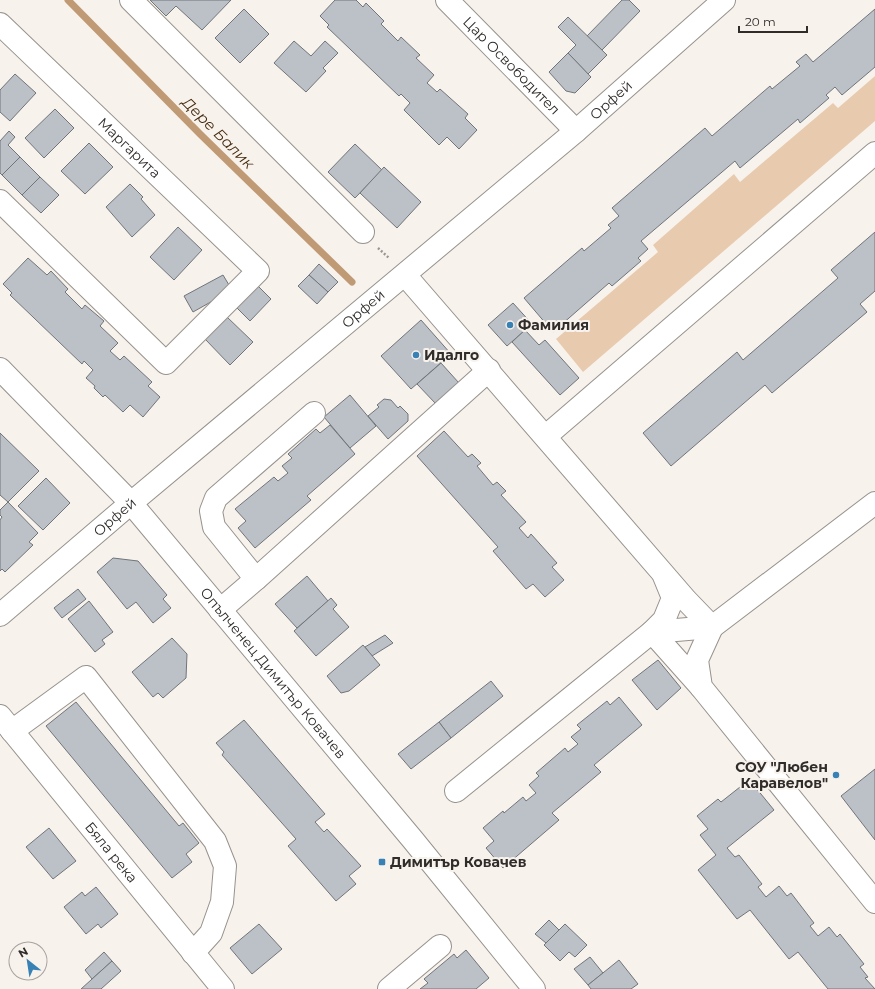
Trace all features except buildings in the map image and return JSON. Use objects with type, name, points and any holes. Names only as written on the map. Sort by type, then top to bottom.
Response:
[{"type":"street","points":[[131,0],[363,232]]},
{"type":"street","name":"Цар Освободител","points":[[447,0],[576,131]]},
{"type":"street","name":"Орфей","points":[[0,615],[131,503],[576,131],[724,0]]},
{"type":"street","name":"Маргарита","points":[[0,24],[258,271],[166,363],[2,208]]},
{"type":"street","points":[[546,436],[875,153]]},
{"type":"street","points":[[405,275],[712,627]]},
{"type":"street","name":"Опълченец Димитър Ковачев","points":[[0,369],[131,503],[413,840],[534,989]]},
{"type":"street","points":[[220,610],[489,370]]},
{"type":"street","points":[[256,579],[214,527],[211,511],[216,498],[314,413]]},
{"type":"street","points":[[701,687],[697,660],[712,627],[875,503]]},
{"type":"street","points":[[456,791],[652,632],[664,620],[673,598],[661,570]]},
{"type":"street","points":[[652,632],[712,627]]},
{"type":"street","points":[[652,632],[701,687],[875,902]]},
{"type":"street","points":[[6,723],[86,677],[216,841],[225,866],[222,902],[211,933],[193,953]]},
{"type":"street","name":"Бяла река","points":[[6,723],[223,989]]},
{"type":"street","points":[[389,989],[440,946]]},
{"type":"shaded area","points":[[875,76],[875,121],[583,372],[556,339],[658,252],[653,245],[734,174],[740,182],[833,103],[838,108]]},
{"type":"waterway","name":"Дере Балик","points":[[68,0],[200,134],[352,282]]},
{"type":"place","name":"Фамилия","points":[[510,325]]},
{"type":"place","name":"Идалго","points":[[416,355]]},
{"type":"place","name":"СОУ \"Любен Каравелов\"","points":[[836,775]]},
{"type":"place","name":"Димитър Ковачев","points":[[382,862]]}]
